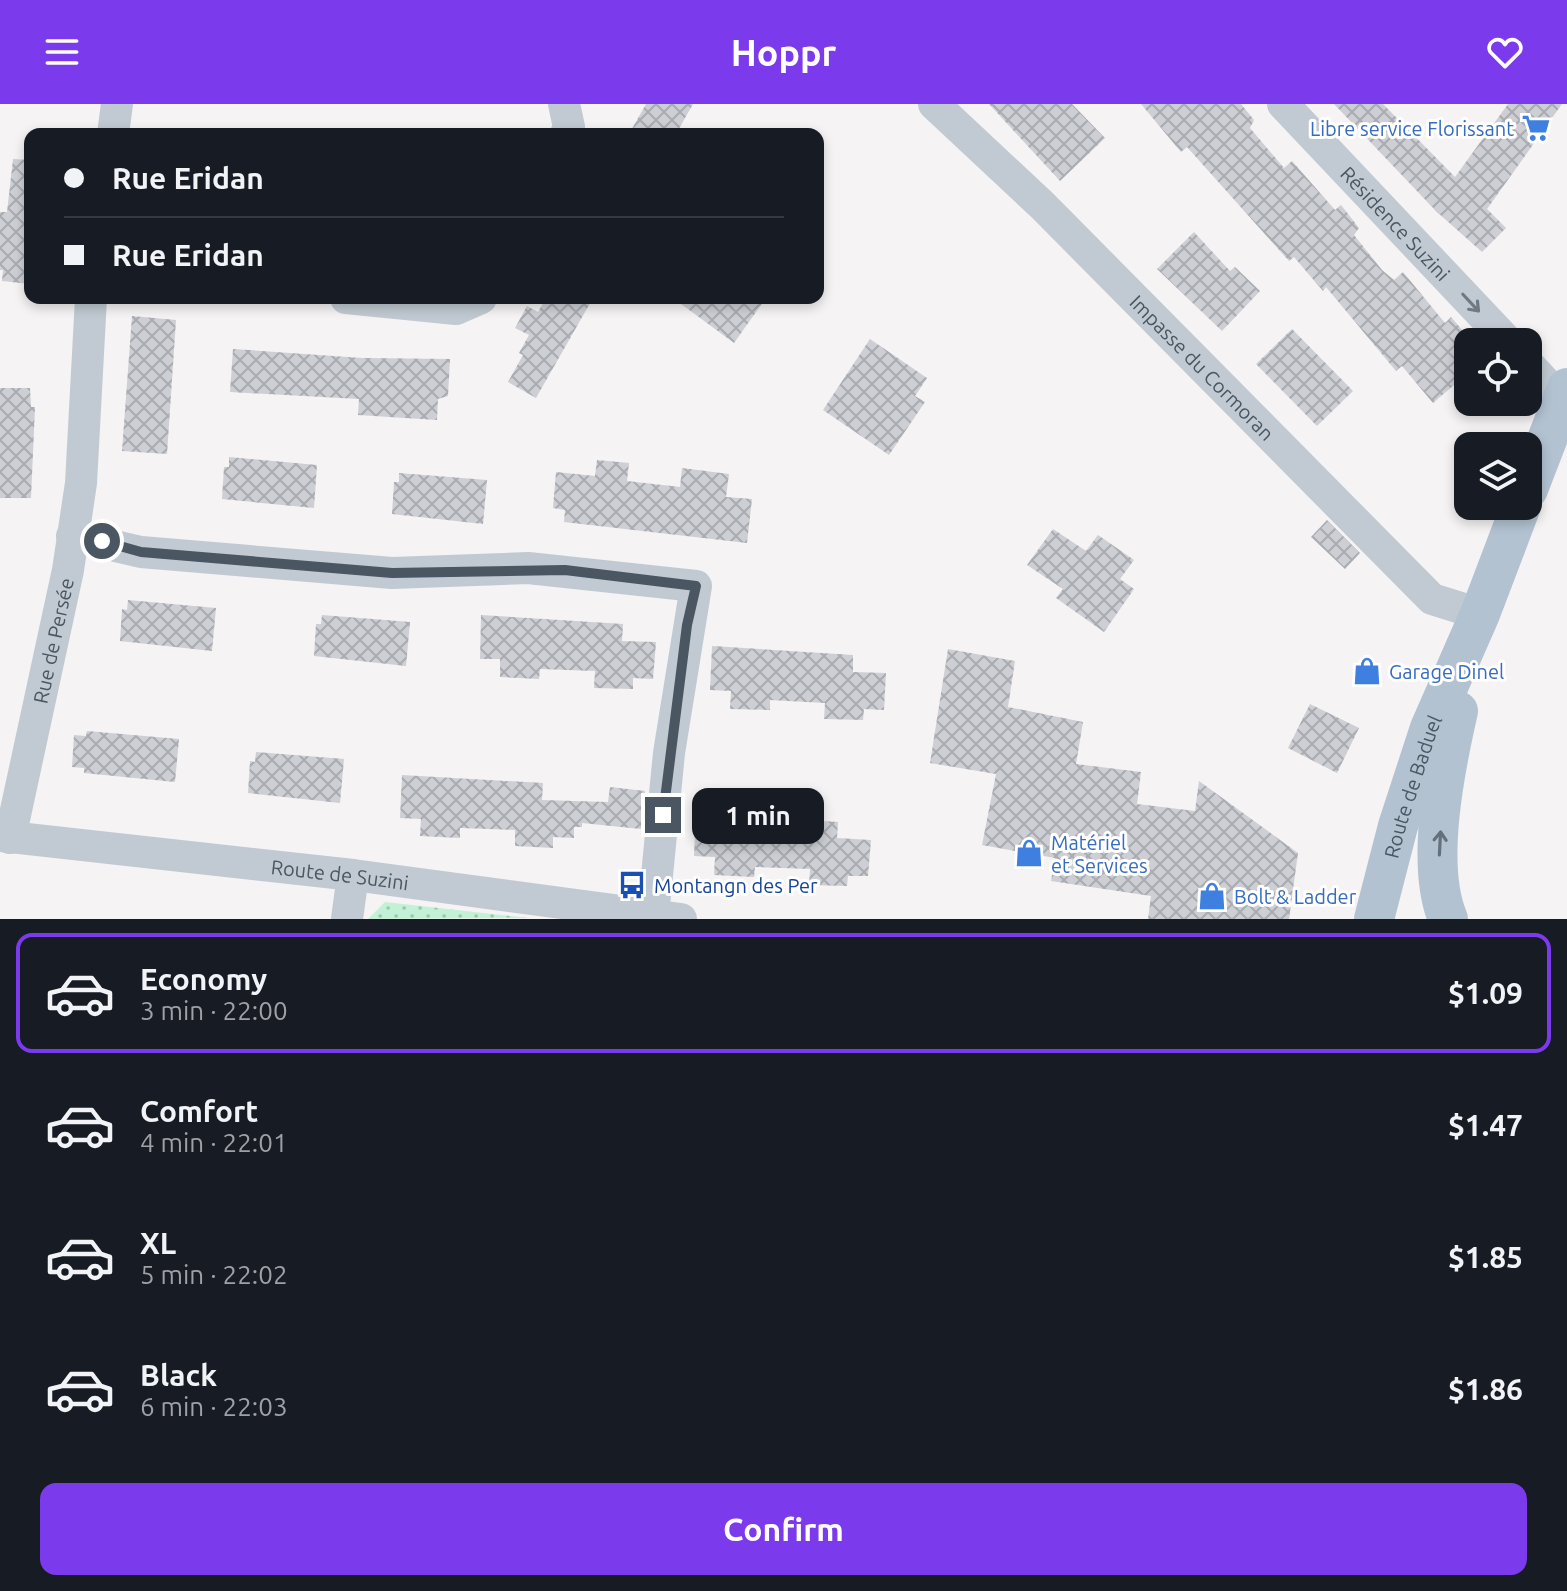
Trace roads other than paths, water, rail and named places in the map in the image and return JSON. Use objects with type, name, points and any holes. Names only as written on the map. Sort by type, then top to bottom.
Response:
[{"type":"main road","points":[[1542,453],[1565,394]]},
{"type":"main road","name":"Route de Baduel","points":[[1374,919],[1398,826],[1430,728],[1480,614],[1516,520]]},
{"type":"main road","name":"Route de Baduel","points":[[1448,919],[1437,885],[1442,799],[1480,614]]},
{"type":"street","points":[[114,128],[117,104]]},
{"type":"street","points":[[564,104],[569,128]]},
{"type":"street","name":"Impasse du Cormoran","points":[[934,104],[1043,206],[1432,599],[1480,614]]},
{"type":"street","name":"Résidence Suzini","points":[[1283,104],[1495,328]]},
{"type":"street","name":"Rue de Persée","points":[[5,837],[81,483],[91,304]]},
{"type":"street","points":[[406,304],[456,309],[467,304]]},
{"type":"street","points":[[1542,375],[1565,394]]},
{"type":"street","points":[[72,536],[141,552],[392,573],[528,568],[696,586],[669,753],[667,918]]},
{"type":"street","name":"Route de Suzini","points":[[5,837],[353,875],[667,918]]},
{"type":"street","points":[[347,919],[353,875]]},
{"type":"place","name":"Libre service Florissant","points":[[1536,128]]},
{"type":"place","name":"Garage Dinel","points":[[1367,671]]},
{"type":"place","name":"Matériel et Services","points":[[1029,853]]},
{"type":"place","name":"Montangn des Per","points":[[632,885]]},
{"type":"place","name":"Bolt & Ladder","points":[[1212,896]]}]
